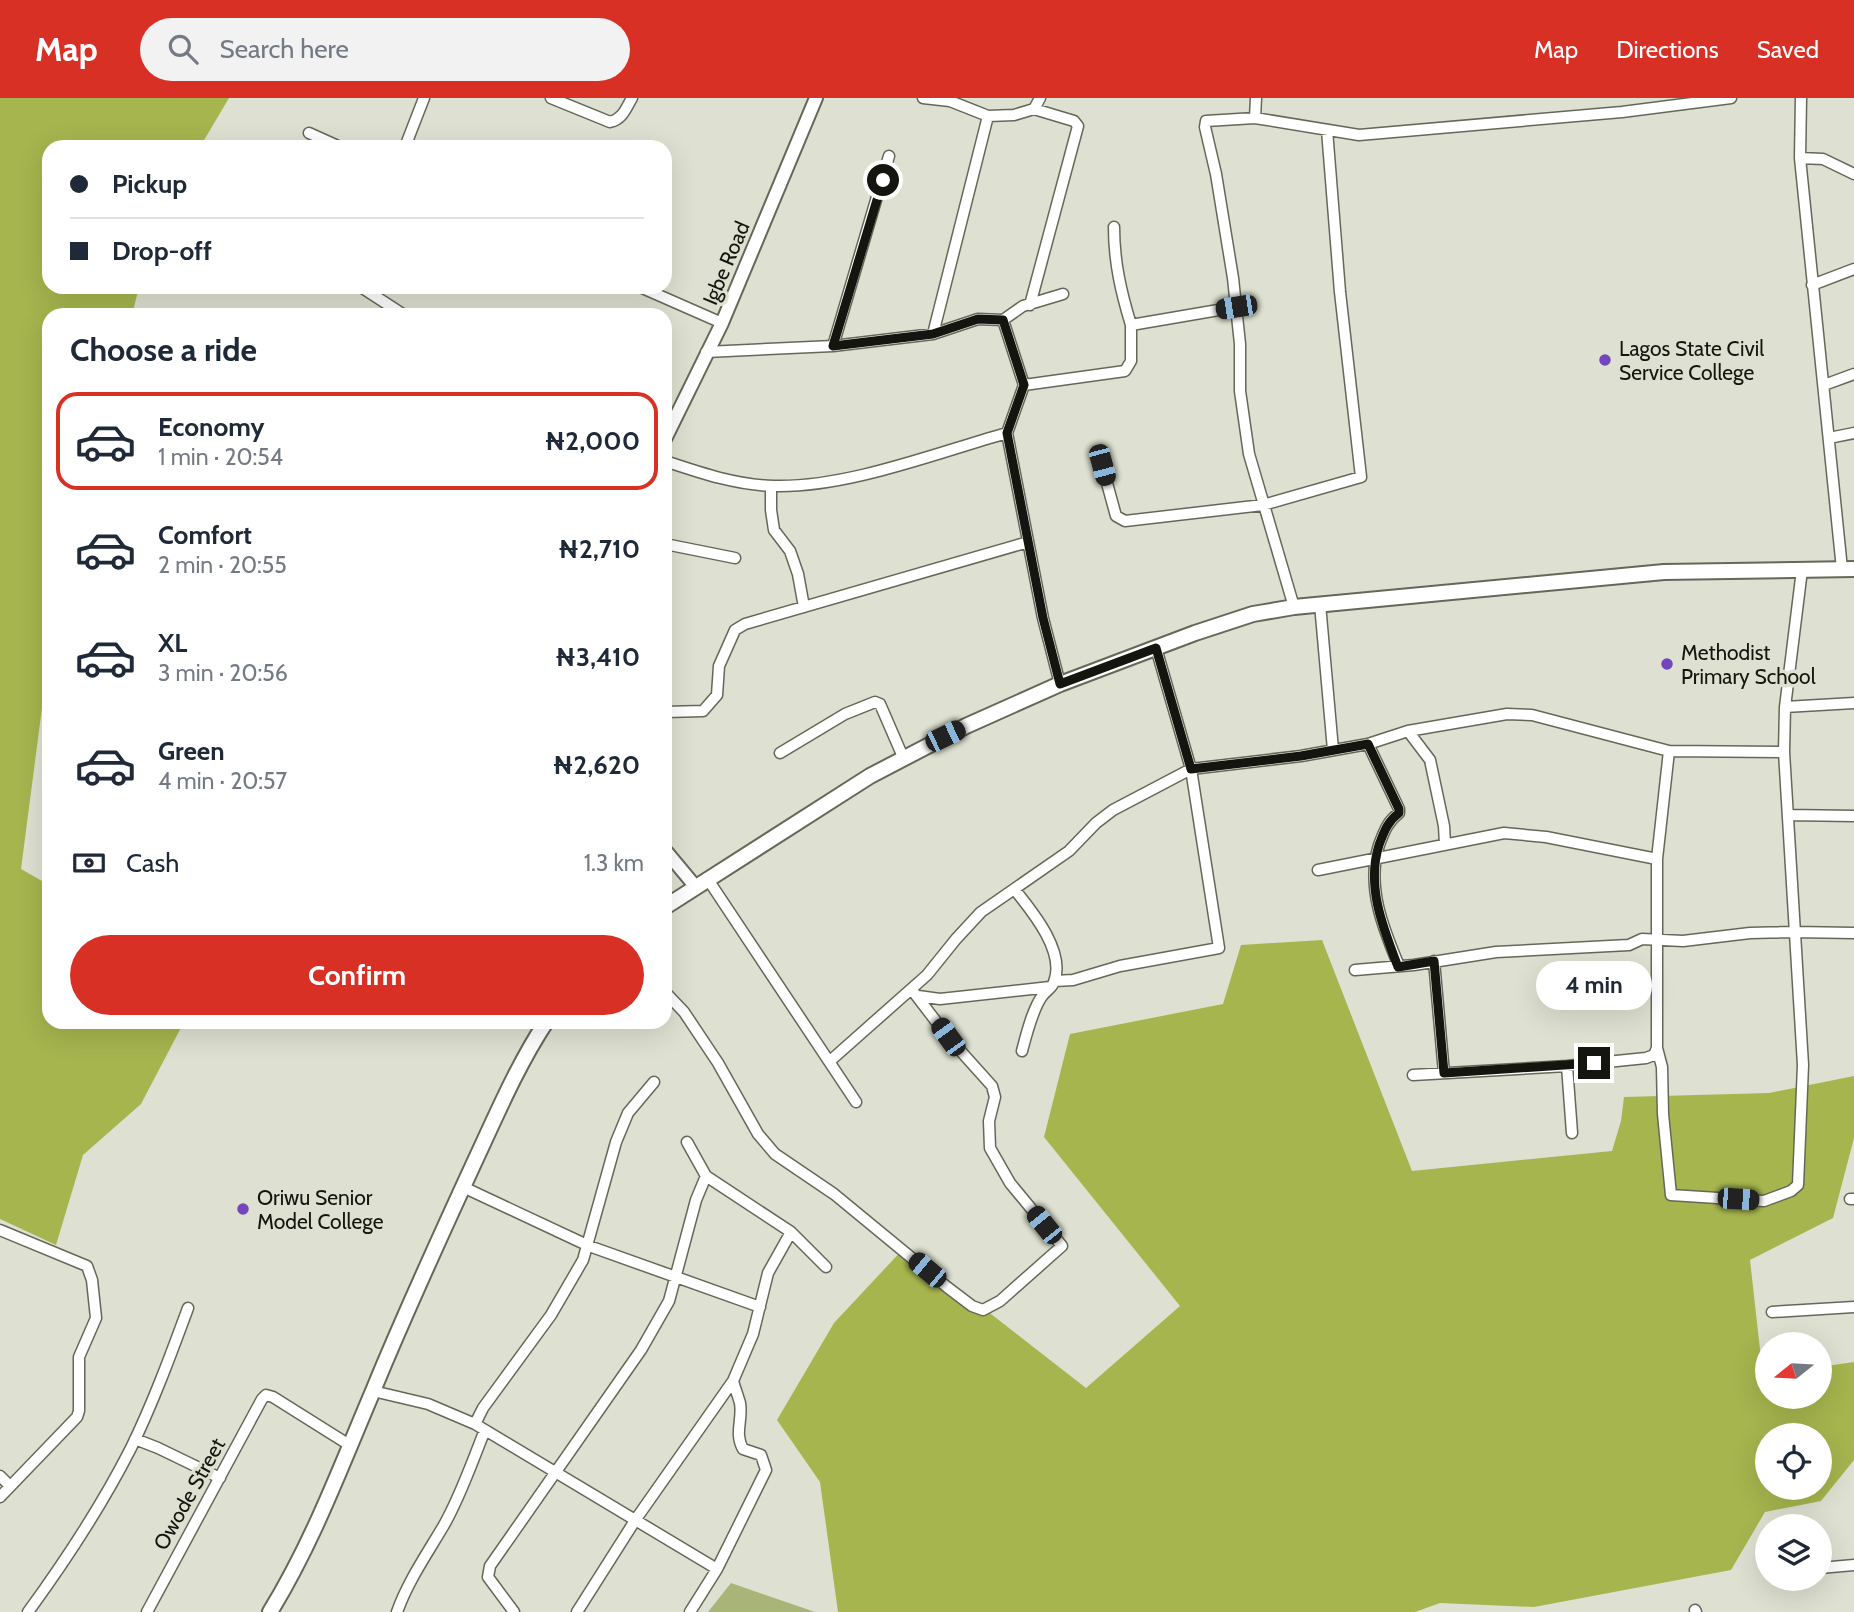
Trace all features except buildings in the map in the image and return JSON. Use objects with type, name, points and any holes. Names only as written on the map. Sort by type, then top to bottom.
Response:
[{"type":"main road","points":[[672,902],[903,757],[1060,684],[1253,614],[1320,604],[1664,572],[1848,569]]},
{"type":"main road","points":[[270,1612],[295,1569],[351,1446],[463,1186],[524,1058],[542,1029]]},
{"type":"street","points":[[408,140],[424,98]]},
{"type":"street","points":[[551,98],[610,122],[622,115],[632,98]]},
{"type":"street","name":"Igbe Road","points":[[672,424],[722,323],[816,98]]},
{"type":"street","points":[[923,98],[950,101],[988,116],[1014,115],[1034,109],[1074,121],[1079,126],[1030,305]]},
{"type":"street","points":[[1034,109],[1040,98]]},
{"type":"street","points":[[1255,118],[1256,98]]},
{"type":"street","points":[[1294,607],[1249,454],[1240,391],[1236,307],[1206,121],[1255,118],[1359,135],[1622,112],[1731,98]]},
{"type":"street","points":[[1801,98],[1800,158],[1812,285],[1829,438],[1848,569]]},
{"type":"street","points":[[933,334],[988,116]]},
{"type":"street","points":[[1102,465],[1119,520],[1264,505],[1361,477],[1340,292],[1327,130]]},
{"type":"street","points":[[309,133],[324,140]]},
{"type":"street","points":[[833,346],[889,156]]},
{"type":"street","points":[[1800,158],[1823,159],[1854,174]]},
{"type":"street","points":[[1024,385],[1125,371],[1131,361],[1131,325],[1118,283],[1114,227]]},
{"type":"street","points":[[1812,285],[1854,269]]},
{"type":"street","points":[[372,294],[393,308]]},
{"type":"street","points":[[655,294],[722,323]]},
{"type":"street","points":[[706,352],[833,346],[933,334],[978,319],[1003,320],[1015,309],[1062,294]]},
{"type":"street","points":[[1131,325],[1236,307]]},
{"type":"street","points":[[1003,320],[1024,385],[1007,433],[1043,618],[1060,684]]},
{"type":"street","points":[[1824,386],[1854,374]]},
{"type":"street","points":[[672,463],[723,480],[771,486],[798,486],[864,475],[1007,433]]},
{"type":"street","points":[[1829,438],[1854,433]]},
{"type":"street","points":[[771,486],[774,530],[790,551],[804,607]]},
{"type":"street","points":[[672,712],[703,711],[712,703],[718,695],[719,666],[739,627],[1028,542]]},
{"type":"street","points":[[672,545],[735,558]]},
{"type":"street","points":[[1669,751],[1657,859],[1656,940],[1657,1048],[1662,1067],[1663,1114],[1671,1195],[1764,1201],[1791,1191],[1798,1185],[1803,1065],[1784,752],[1786,707],[1802,570]]},
{"type":"street","points":[[1320,604],[1333,750]]},
{"type":"street","points":[[915,993],[940,999],[1053,984],[1120,966],[1219,948],[1191,769],[1156,648]]},
{"type":"street","points":[[780,753],[845,714],[875,702],[880,704],[903,757]]},
{"type":"street","points":[[1786,707],[1854,703]]},
{"type":"street","points":[[830,1061],[915,993],[981,912],[1069,852],[1096,823],[1114,810],[1191,769],[1301,756],[1368,744],[1409,731],[1507,714],[1532,715],[1669,751],[1784,752]]},
{"type":"street","points":[[1409,731],[1430,760],[1444,826],[1445,844]]},
{"type":"street","points":[[1368,744],[1399,809],[1399,813],[1388,823],[1374,860],[1374,894],[1398,967]]},
{"type":"street","points":[[1788,815],[1854,816]]},
{"type":"street","points":[[1318,870],[1428,850],[1492,834],[1520,833],[1657,859]]},
{"type":"street","points":[[672,856],[701,882],[830,1061],[856,1102]]},
{"type":"street","points":[[1015,890],[1048,936],[1054,957],[1053,984],[1042,995],[1022,1051]]},
{"type":"street","points":[[1355,970],[1398,967],[1496,952],[1629,945],[1643,939],[1683,941],[1750,933],[1854,933]]},
{"type":"street","points":[[1434,961],[1444,1073]]},
{"type":"street","points":[[672,999],[684,1012],[718,1063],[758,1134],[775,1154],[834,1194],[972,1306],[983,1310],[1000,1301],[1062,1246],[1010,1183],[990,1148],[989,1121],[995,1097],[992,1086],[948,1037],[915,993]]},
{"type":"street","points":[[1413,1075],[1567,1066],[1646,1058],[1654,1055],[1657,1048]]},
{"type":"street","points":[[1567,1066],[1572,1133]]},
{"type":"street","points":[[475,1424],[483,1408],[562,1299],[589,1246],[616,1142],[628,1113],[654,1082]]},
{"type":"street","points":[[687,1142],[706,1176],[791,1232],[826,1267]]},
{"type":"street","points":[[514,1612],[488,1577],[488,1572],[650,1336],[669,1301],[696,1200],[706,1176]]},
{"type":"street","points":[[463,1186],[589,1246],[760,1307]]},
{"type":"street","points":[[0,1230],[87,1265],[96,1309],[96,1318],[79,1357],[79,1410],[76,1417],[0,1497]]},
{"type":"street","points":[[577,1612],[636,1519],[733,1381],[753,1334],[768,1273],[791,1232]]},
{"type":"street","points":[[1772,1312],[1854,1307]]},
{"type":"street","points":[[28,1612],[67,1557],[119,1471],[135,1439],[188,1308]]},
{"type":"street","points":[[690,1612],[717,1569],[766,1470],[761,1455],[743,1449],[739,1441],[737,1430],[740,1403],[733,1381]]},
{"type":"street","points":[[373,1391],[428,1404],[475,1424],[717,1569]]},
{"type":"street","name":"Owode Street","points":[[147,1612],[266,1395],[351,1446]]},
{"type":"street","points":[[397,1612],[417,1568],[444,1525],[463,1486],[485,1430]]},
{"type":"street","points":[[135,1439],[220,1478]]},
{"type":"street","points":[[0,1476],[10,1486]]},
{"type":"street","points":[[1832,1567],[1854,1566]]},
{"type":"green space","points":[[0,98],[229,98],[204,140],[42,140],[42,294],[137,294],[134,308],[42,308],[42,708],[21,869],[42,881],[42,1029],[180,1029],[141,1104],[83,1155],[56,1245],[0,1219]]},
{"type":"green space","points":[[1322,940],[1412,1171],[1612,1151],[1621,1121],[1624,1097],[1769,1093],[1854,1076],[1854,1138],[1833,1218],[1750,1260],[1758,1332],[1755,1332],[1755,1409],[1832,1409],[1832,1365],[1854,1362],[1854,1460],[1832,1487],[1832,1423],[1755,1423],[1755,1500],[1821,1501],[1755,1514],[1755,1529],[1731,1570],[1534,1607],[1440,1603],[1415,1612],[838,1612],[820,1482],[777,1420],[834,1323],[905,1247],[1086,1388],[1180,1306],[1044,1137],[1070,1034],[1223,1004],[1241,945]]},
{"type":"green space","points":[[731,1583],[815,1612],[708,1612]]},
{"type":"place","name":"Lagos State Civil Service College","points":[[1605,360]]},
{"type":"place","name":"Methodist Primary School","points":[[1667,664]]},
{"type":"place","name":"Oriwu Senior Model College","points":[[243,1209]]},
{"type":"route","points":[[883,180],[833,346],[933,334],[978,319],[1003,320],[1024,385],[1007,433],[1043,618],[1060,684],[1156,648],[1191,769],[1301,756],[1368,744],[1399,809],[1399,813],[1388,823],[1374,860],[1374,894],[1398,967],[1434,961],[1444,1073],[1594,1063]]}]
